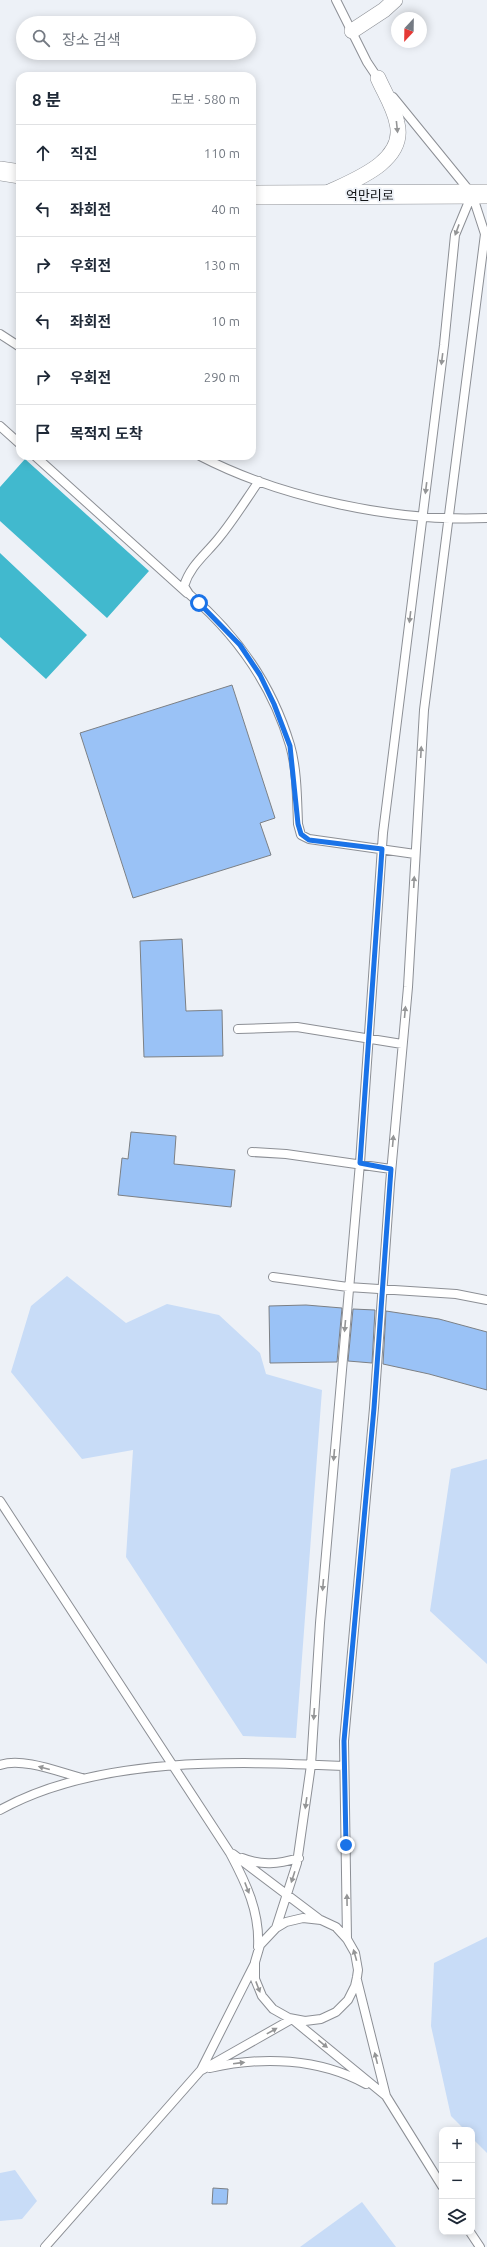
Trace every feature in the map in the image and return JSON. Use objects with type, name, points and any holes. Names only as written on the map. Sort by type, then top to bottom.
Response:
[{"type":"street","points":[[352,31],[384,10],[395,0]]},
{"type":"street","points":[[323,195],[359,177],[392,154],[398,136],[398,123],[378,78]]},
{"type":"street","points":[[0,171],[16,173]]},
{"type":"street","name":"억만리로","points":[[256,195],[479,194]]},
{"type":"lane","points":[[336,0],[378,78],[479,194],[485,234],[424,710],[402,1044],[391,1169],[374,1408],[344,1741],[348,1939]]},
{"type":"lane","points":[[276,1928],[299,1858],[311,1765],[320,1622],[360,1163],[382,849],[423,516],[455,235],[479,194]]},
{"type":"lane","points":[[0,334],[16,344]]},
{"type":"lane","points":[[0,426],[16,440]]},
{"type":"lane","points":[[38,460],[189,594],[240,645],[260,675],[274,704],[290,746],[298,824],[301,834],[309,840],[415,854]]},
{"type":"lane","points":[[209,460],[258,481],[299,494],[373,510],[448,518],[487,518]]},
{"type":"lane","points":[[189,594],[184,586],[187,574],[218,539],[258,481]]},
{"type":"lane","points":[[238,1029],[297,1027],[402,1044]]},
{"type":"lane","points":[[252,1152],[286,1154],[360,1163],[391,1169]]},
{"type":"lane","points":[[273,1277],[348,1287],[456,1294],[487,1300]]},
{"type":"lane","points":[[0,1500],[230,1852],[245,1882],[257,1916],[259,1934],[258,1953]]},
{"type":"lane","points":[[0,1765],[9,1762],[38,1766],[82,1778]]},
{"type":"lane","points":[[0,1810],[18,1800],[82,1778],[174,1765],[287,1763],[344,1766]]},
{"type":"lane","points":[[230,1852],[254,1862],[265,1864],[281,1863],[299,1858]]},
{"type":"lane","points":[[201,2070],[292,2019],[305,2021],[321,2019],[336,2012],[348,2000],[355,1986],[358,1970],[355,1954],[348,1939],[336,1927],[321,1920],[286,1896],[230,1852]]},
{"type":"lane","points":[[45,2247],[201,2070],[255,1962],[260,1945],[276,1928],[286,1922],[303,1918],[321,1920]]},
{"type":"lane","points":[[255,1962],[256,1980],[262,1996],[273,2009],[292,2019],[386,2096]]},
{"type":"lane","points":[[357,1977],[386,2096],[439,2181]]},
{"type":"lane","points":[[201,2070],[244,2062],[282,2061],[331,2069],[350,2076],[386,2096]]},
{"type":"lane","points":[[472,2235],[480,2247]]},
{"type":"shaded area","points":[[67,1276],[126,1323],[167,1304],[219,1315],[260,1353],[266,1374],[322,1390],[296,1738],[243,1736],[126,1557],[133,1450],[82,1459],[11,1372],[31,1306]]},
{"type":"shaded area","points":[[487,1459],[487,1664],[430,1611],[451,1469]]},
{"type":"shaded area","points":[[487,1937],[487,2153],[475,2141],[475,2127],[462,2127],[451,2116],[431,2026],[434,1963]]},
{"type":"shaded area","points":[[15,2170],[37,2201],[22,2219],[0,2221],[0,2173]]},
{"type":"shaded area","points":[[362,2202],[396,2247],[300,2247]]},
{"type":"water","points":[[24,460],[26,460],[149,571],[107,618],[0,521],[0,487]]},
{"type":"water","points":[[0,553],[87,635],[46,679],[0,637]]},
{"type":"building","points":[[232,685],[275,818],[260,823],[271,855],[133,898],[80,733]]},
{"type":"building","points":[[182,939],[186,1011],[222,1010],[223,1056],[144,1057],[140,941]]},
{"type":"building","points":[[131,1132],[176,1136],[174,1164],[235,1170],[231,1207],[118,1195],[122,1158],[128,1159]]},
{"type":"building","points":[[306,1305],[342,1308],[337,1362],[270,1363],[269,1306]]},
{"type":"building","points":[[353,1309],[375,1310],[372,1363],[348,1361]]},
{"type":"building","points":[[386,1311],[439,1319],[487,1332],[487,1390],[429,1374],[383,1364]]},
{"type":"building","points":[[213,2188],[228,2189],[227,2204],[212,2204]]},
{"type":"route","points":[[199,603],[240,645],[260,675],[274,704],[290,746],[296,786],[298,824],[301,834],[309,840],[382,849],[378,887],[369,1045],[360,1163],[391,1169],[374,1408],[344,1741],[346,1845]]}]
